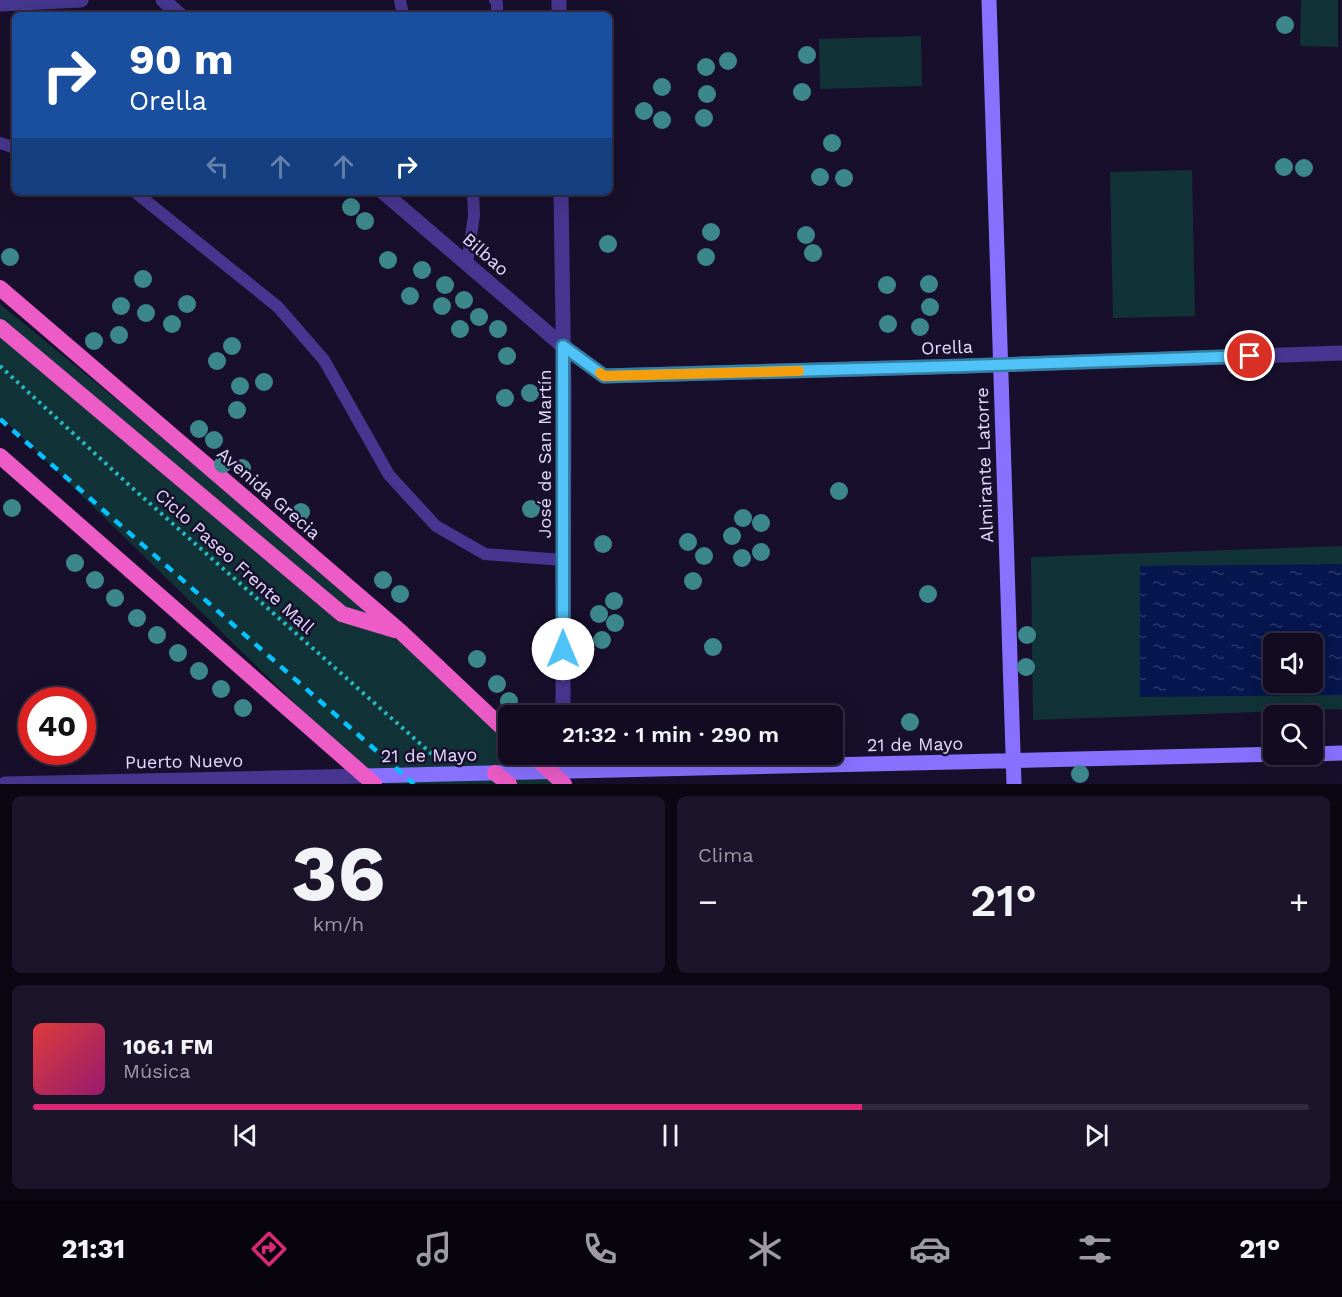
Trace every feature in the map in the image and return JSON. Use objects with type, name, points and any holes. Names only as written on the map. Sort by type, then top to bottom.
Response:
[{"type":"highway","name":"Avenida Grecia","points":[[0,288],[401,632],[498,724]]},
{"type":"highway","points":[[0,327],[342,614],[401,632]]},
{"type":"highway","points":[[0,456],[370,780]]},
{"type":"highway","points":[[543,765],[564,784]]},
{"type":"highway","points":[[495,773],[509,784]]},
{"type":"main road","name":"Almirante Latorre","points":[[989,0],[1014,784]]},
{"type":"main road","points":[[1323,754],[1342,753]]},
{"type":"main road","name":"21 de Mayo","points":[[370,780],[455,774],[1263,755]]},
{"type":"street","points":[[0,4],[81,0]]},
{"type":"street","points":[[163,0],[177,12]]},
{"type":"street","name":"Bilbao","points":[[386,195],[563,346]]},
{"type":"street","name":"José de San Martín","points":[[561,195],[563,705]]},
{"type":"street","name":"Orella","points":[[563,346],[604,376],[1342,353]]},
{"type":"street","points":[[550,772],[552,765]]},
{"type":"street","name":"Puerto Nuevo","points":[[5,784],[370,780]]},
{"type":"lane","points":[[139,195],[278,307],[324,360],[389,475],[436,525],[485,554],[563,560]]},
{"type":"lane","points":[[467,264],[474,215],[473,195]]},
{"type":"path","name":"Ciclo Paseo Frente Mall","points":[[0,366],[128,484],[455,774]]},
{"type":"green space","points":[[1301,0],[1338,0],[1338,47],[1300,46]]},
{"type":"green space","points":[[921,36],[922,86],[820,89],[819,39]]},
{"type":"green space","points":[[1192,170],[1195,316],[1113,318],[1110,172]]},
{"type":"green space","points":[[0,304],[383,618],[498,727],[498,765],[540,765],[562,784],[384,784],[348,755],[0,416]]},
{"type":"green space","points":[[1342,546],[1342,709],[1323,710],[1323,705],[1263,705],[1263,712],[1033,720],[1031,557]]},
{"type":"water","points":[[1342,564],[1342,695],[1140,697],[1140,566]]},
{"type":"railway","points":[[0,419],[414,784]]},
{"type":"slow traffic","points":[[600,373],[604,376],[799,371]]},
{"type":"route","points":[[563,649],[563,346],[604,376],[1250,356]]}]
